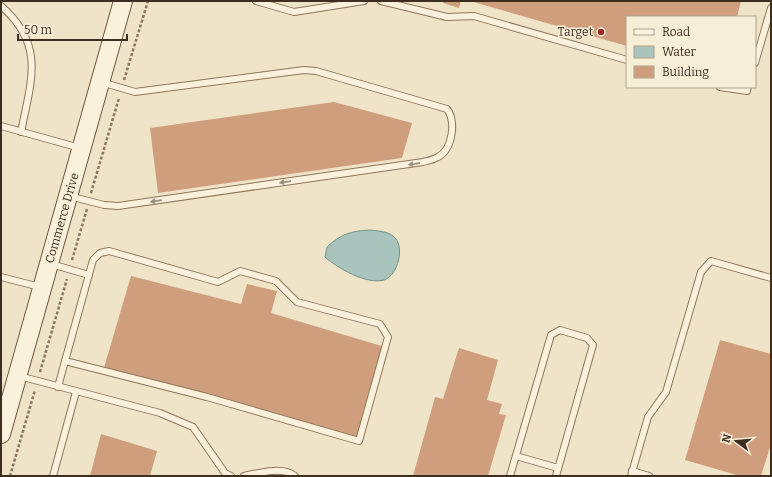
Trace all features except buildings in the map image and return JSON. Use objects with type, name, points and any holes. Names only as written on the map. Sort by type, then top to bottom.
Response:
[{"type":"street","name":"Commerce Drive","points":[[1,434],[122,1]]},
{"type":"lane","points":[[256,1],[294,12],[346,2],[364,1]]},
{"type":"lane","points":[[381,1],[447,17],[474,16],[626,60]]},
{"type":"lane","points":[[1,6],[22,29],[30,44],[32,77],[21,132]]},
{"type":"lane","points":[[756,60],[771,8]]},
{"type":"lane","points":[[68,195],[104,205],[118,206],[423,162],[439,157],[447,147],[453,124],[452,115],[447,109],[316,71],[304,70],[135,92],[100,82]]},
{"type":"lane","points":[[727,88],[747,91],[748,88]]},
{"type":"lane","points":[[1,126],[81,149]]},
{"type":"lane","points":[[58,387],[65,361],[93,260],[100,253],[109,251],[218,282],[240,271],[276,281],[297,302],[380,324],[388,337],[359,441],[207,397],[65,361]]},
{"type":"lane","points":[[649,476],[632,474],[648,417],[666,392],[701,272],[711,261],[771,278]]},
{"type":"lane","points":[[49,264],[89,275]]},
{"type":"lane","points":[[1,277],[42,288]]},
{"type":"lane","points":[[510,476],[551,335],[560,330],[587,338],[593,345],[556,476]]},
{"type":"lane","points":[[18,375],[160,414],[193,426],[225,473],[231,476]]},
{"type":"lane","points":[[53,476],[76,392]]},
{"type":"lane","points":[[516,456],[558,468]]},
{"type":"lane","points":[[244,476],[259,472],[283,471],[296,476]]},
{"type":"path","points":[[10,476],[148,1]]},
{"type":"water","points":[[370,230],[388,233],[397,240],[399,246],[399,260],[396,267],[393,273],[384,280],[377,281],[361,278],[337,266],[325,257],[327,247],[342,236],[352,232]]},
{"type":"place","name":"Target","points":[[601,32]]}]
